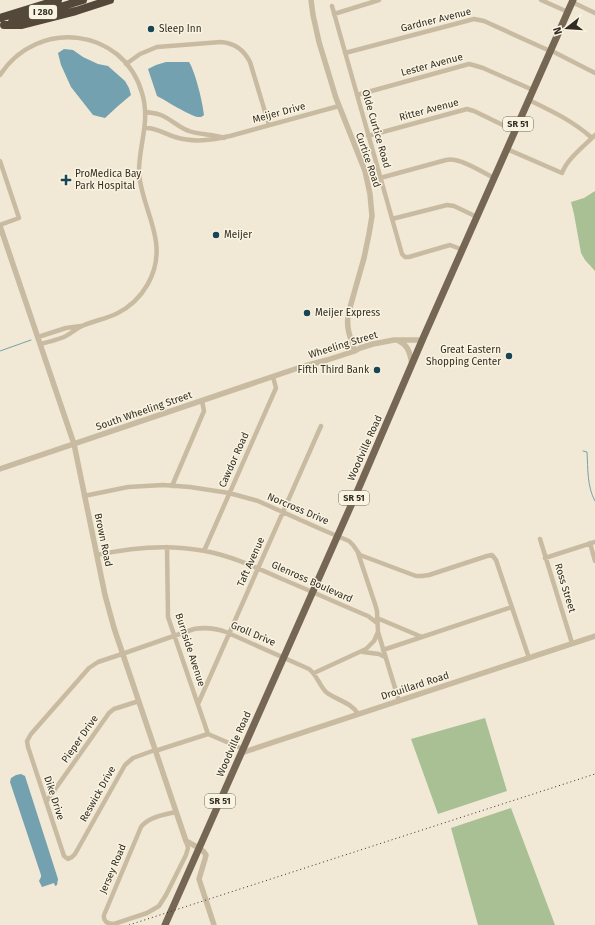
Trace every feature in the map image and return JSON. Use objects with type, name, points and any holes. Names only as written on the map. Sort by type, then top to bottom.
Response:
[{"type":"highway","points":[[26,10],[50,0]]},
{"type":"highway","name":"I 280","points":[[1,23],[26,10],[58,0]]},
{"type":"highway","name":"I 280","points":[[1,23],[83,0]]},
{"type":"highway","points":[[1,23],[21,25],[76,11],[110,0]]},
{"type":"main road","name":"Woodville Road","points":[[165,925],[573,1]]},
{"type":"street","name":"Curtice Road","points":[[311,0],[319,42],[339,106],[365,171],[370,189],[371,222],[347,322],[348,332],[355,351]]},
{"type":"street","points":[[334,14],[379,0]]},
{"type":"street","points":[[541,0],[568,12]]},
{"type":"street","points":[[573,1],[595,13]]},
{"type":"street","name":"Olde Curtice Road","points":[[332,6],[401,253],[404,256],[411,256],[450,245],[463,250]]},
{"type":"street","name":"Gardner Avenue","points":[[345,53],[474,19],[550,51],[595,73]]},
{"type":"street","points":[[0,75],[11,61],[27,48],[44,40],[61,37],[79,38],[96,42],[114,52],[126,64],[137,79],[141,88],[146,112],[139,174],[156,240],[156,258],[148,285],[135,302],[114,315],[83,326],[64,336],[41,344]]},
{"type":"street","points":[[126,64],[140,54],[157,47],[221,42],[235,46],[245,53],[250,62],[269,125]]},
{"type":"street","name":"Lester Avenue","points":[[357,95],[469,64],[480,67],[533,90]]},
{"type":"street","points":[[507,149],[562,173],[570,160],[593,137],[565,118],[529,100]]},
{"type":"street","name":"Meijer Drive","points":[[145,128],[155,129],[180,138],[194,141],[213,140],[339,106]]},
{"type":"street","name":"Ritter Avenue","points":[[368,136],[467,109],[515,131]]},
{"type":"street","name":"Meijer Drive","points":[[146,112],[162,115],[178,126],[192,132],[220,136],[224,138]]},
{"type":"street","points":[[380,178],[449,159],[459,161],[494,178]]},
{"type":"street","points":[[0,161],[20,218],[0,226]]},
{"type":"street","points":[[392,219],[447,205],[454,206],[477,218]]},
{"type":"street","name":"Brown Road","points":[[0,226],[74,444],[111,618],[186,841]]},
{"type":"street","points":[[38,337],[66,328],[83,326]]},
{"type":"street","points":[[396,340],[403,343],[408,348],[412,364]]},
{"type":"street","name":"Wheeling Street","points":[[293,370],[373,344],[396,340],[422,340]]},
{"type":"street","name":"South Wheeling Street","points":[[0,469],[293,370]]},
{"type":"street","name":"Cawdor Road","points":[[204,551],[276,388],[273,377]]},
{"type":"street","points":[[172,486],[204,411],[202,401]]},
{"type":"street","name":"Taft Avenue","points":[[198,704],[321,426]]},
{"type":"street","name":"Norcross Drive","points":[[84,496],[128,487],[172,486],[229,493],[258,501],[283,512],[351,543],[362,556],[416,576],[429,575],[492,555],[496,560],[512,607]]},
{"type":"street","name":"Ross Street","points":[[540,539],[572,643]]},
{"type":"street","points":[[545,558],[595,542]]},
{"type":"street","points":[[590,543],[595,561]]},
{"type":"street","name":"Glenross Boulevard","points":[[97,556],[149,547],[177,547],[231,557],[377,621],[422,637]]},
{"type":"street","name":"Burnside Avenue","points":[[167,547],[168,614],[208,734]]},
{"type":"street","points":[[358,553],[377,611],[378,632],[398,701]]},
{"type":"street","points":[[383,650],[512,607],[529,658]]},
{"type":"street","name":"Groll Drive","points":[[28,740],[31,734],[89,668],[98,662],[194,630],[206,628],[218,629],[283,657],[309,669],[314,673]]},
{"type":"street","points":[[358,714],[352,707],[324,690],[314,673],[362,652],[371,645],[378,632]]},
{"type":"street","name":"Drouillard Road","points":[[242,751],[595,636]]},
{"type":"street","points":[[362,652],[378,654],[385,657]]},
{"type":"street","name":"Pieper Drive","points":[[46,802],[109,713],[114,709],[139,701]]},
{"type":"street","points":[[208,734],[242,751]]},
{"type":"street","name":"Reswick Drive","points":[[68,859],[74,854],[125,765],[133,758],[208,734]]},
{"type":"street","name":"Dike Drive","points":[[28,740],[28,747],[64,856],[68,859]]},
{"type":"street","name":"Jersey Road","points":[[175,812],[150,820],[141,827],[105,910],[103,917],[105,921],[111,924],[154,910],[162,902],[187,852],[186,841]]},
{"type":"street","points":[[186,841],[199,848],[206,855],[199,879],[214,925]]},
{"type":"green space","points":[[595,191],[595,271],[581,253],[571,202],[584,198]]},
{"type":"green space","points":[[485,718],[507,791],[438,814],[411,739]]},
{"type":"green space","points":[[511,808],[555,925],[478,925],[451,828]]},
{"type":"water","points":[[64,49],[73,50],[83,57],[98,64],[108,66],[125,81],[131,95],[105,118],[93,115],[71,87],[61,65],[58,53]]},
{"type":"water","points":[[166,62],[189,62],[194,72],[200,95],[204,115],[202,117],[189,114],[157,96],[148,69]]},
{"type":"water","points":[[21,774],[25,776],[58,879],[57,885],[55,886],[54,883],[42,887],[39,881],[41,875],[10,782],[11,778]]},
{"type":"waterway","points":[[0,351],[31,340]]},
{"type":"waterway","points":[[583,451],[587,452],[589,484],[595,501]]},
{"type":"railway","points":[[129,925],[595,774]]},
{"type":"place","name":"Sleep Inn","points":[[151,29]]},
{"type":"place","name":"ProMedica Bay Park Hospital","points":[[66,180]]},
{"type":"place","name":"Meijer","points":[[216,235]]},
{"type":"place","name":"Meijer Express","points":[[307,313]]},
{"type":"place","name":"Great Eastern Shopping Center","points":[[509,356]]},
{"type":"place","name":"Fifth Third Bank","points":[[377,370]]}]
